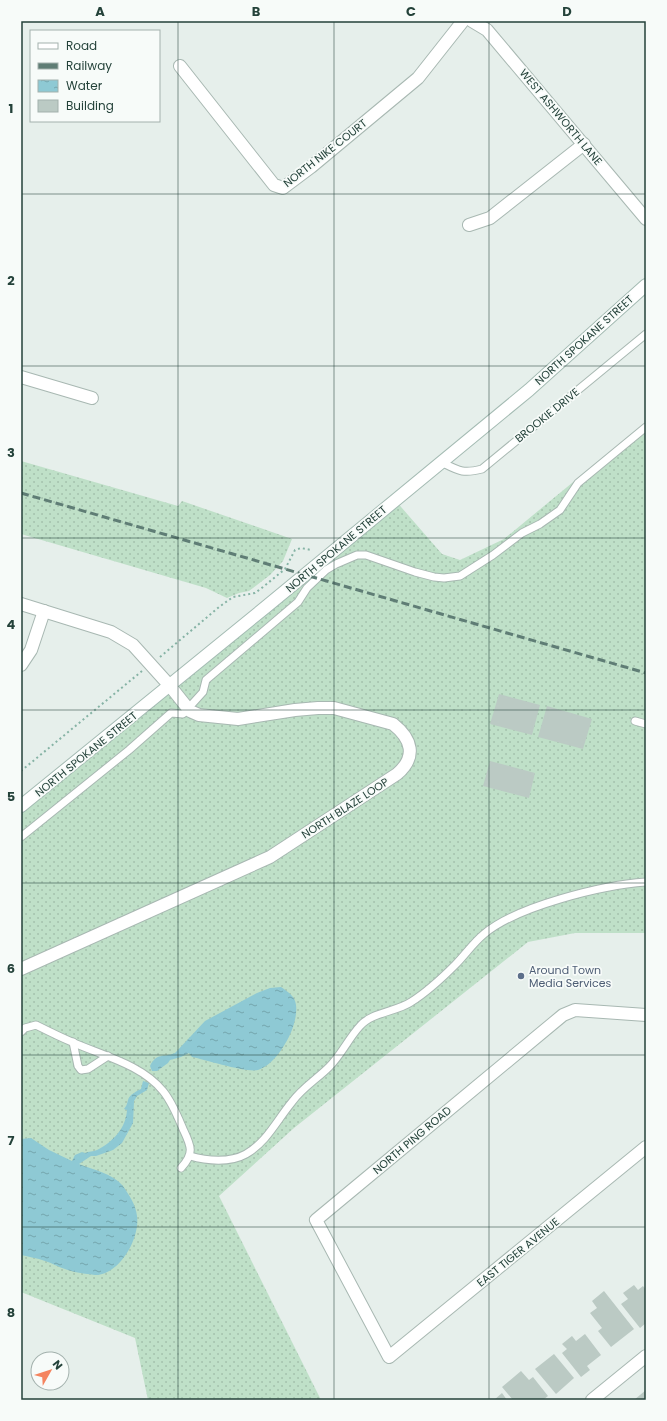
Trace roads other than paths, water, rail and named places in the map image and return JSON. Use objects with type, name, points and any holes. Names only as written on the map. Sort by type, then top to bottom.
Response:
[{"type":"street","name":"NORTH NIKE COURT","points":[[180,66],[274,185],[283,188],[311,167],[418,78],[463,21]]},
{"type":"street","name":"WEST ASHWORTH LANE","points":[[472,21],[487,30],[646,219]]},
{"type":"street","points":[[469,225],[490,218],[584,144]]},
{"type":"street","name":"NORTH SPOKANE STREET","points":[[21,806],[170,686],[529,390],[646,285]]},
{"type":"street","points":[[21,377],[92,398]]},
{"type":"street","name":"NORTH BLAZE LOOP","points":[[21,604],[111,632],[133,644],[190,711],[199,715],[238,719],[295,710],[334,708],[393,724],[407,737],[410,745],[410,753],[403,769],[397,774],[270,857],[21,968]]},
{"type":"street","points":[[21,665],[32,650],[44,611]]},
{"type":"street","name":"NORTH PING ROAD","points":[[389,1357],[316,1220],[563,1015],[575,1010],[646,1016]]},
{"type":"street","name":"EAST TIGER AVENUE","points":[[389,1357],[646,1147]]},
{"type":"street","points":[[592,1400],[646,1356]]},
{"type":"lane","name":"BROOKIE DRIVE","points":[[441,462],[456,470],[468,472],[482,469],[646,334]]},
{"type":"lane","points":[[21,837],[129,750],[171,714],[183,714],[203,692],[206,680],[298,602],[306,588],[316,578],[336,564],[357,555],[366,555],[434,577],[444,578],[460,576],[494,555],[522,533],[540,524],[560,510],[578,483],[646,427]]},
{"type":"lane","points":[[635,721],[646,724]]},
{"type":"lane","points":[[190,1156],[207,1160],[219,1160],[240,1157],[252,1150],[269,1134],[298,1094],[318,1078],[343,1052],[361,1025],[376,1016],[396,1010],[411,1002],[443,977],[477,940],[494,927],[537,907],[577,895],[610,886],[646,882]]},
{"type":"lane","points":[[21,1032],[25,1028],[36,1025],[108,1056],[138,1070],[147,1076],[162,1090],[172,1106],[187,1138],[190,1156],[189,1160],[181,1168]]},
{"type":"lane","points":[[73,1042],[78,1066],[81,1070],[86,1070],[92,1067],[108,1056]]},
{"type":"water","points":[[281,987],[291,994],[294,999],[296,1014],[291,1033],[286,1043],[273,1060],[265,1066],[258,1070],[245,1070],[192,1057],[189,1053],[170,1060],[157,1071],[152,1071],[150,1066],[155,1059],[175,1053],[205,1021],[257,993],[270,988]]},
{"type":"water","points":[[143,1081],[149,1083],[147,1090],[137,1096],[134,1101],[133,1123],[122,1143],[113,1150],[96,1156],[91,1156],[79,1164],[114,1178],[123,1186],[132,1200],[137,1216],[137,1225],[132,1244],[127,1253],[114,1268],[106,1273],[98,1275],[72,1271],[42,1260],[21,1255],[21,1139],[31,1138],[49,1150],[72,1161],[75,1155],[82,1152],[85,1153],[97,1150],[103,1147],[118,1134],[126,1117],[127,1110],[124,1109],[129,1098],[133,1093],[141,1089]]},
{"type":"railway","points":[[21,493],[646,673]]},
{"type":"place","name":"Around Town Media Services","points":[[521,976]]}]
